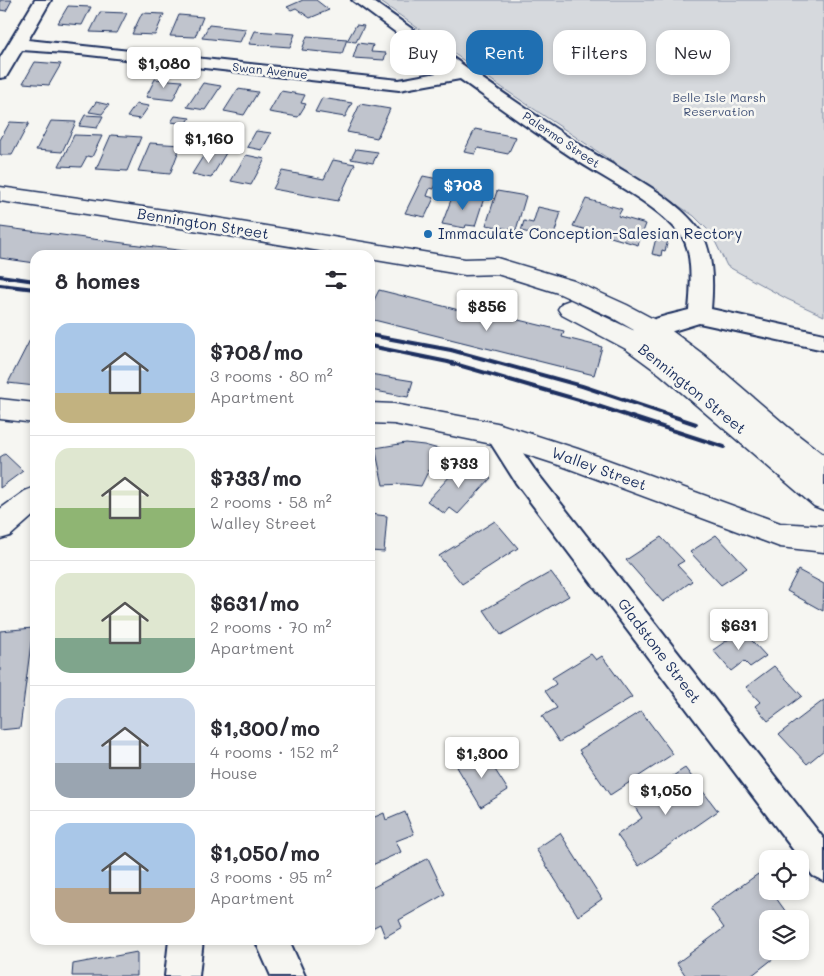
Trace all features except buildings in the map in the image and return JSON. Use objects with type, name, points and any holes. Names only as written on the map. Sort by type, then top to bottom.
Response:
[{"type":"main road","name":"Bennington Street","points":[[0,194],[194,222],[363,250]]},
{"type":"main road","name":"Bennington Street","points":[[375,252],[465,267],[490,282],[571,299],[594,320],[643,336],[695,362],[780,436],[824,470]]},
{"type":"main road","name":"Bennington Street","points":[[643,336],[669,367],[824,498]]},
{"type":"main road","points":[[0,409],[30,412]]},
{"type":"main road","name":"Walley Street","points":[[375,414],[394,414],[496,434],[568,457],[780,535],[824,538]]},
{"type":"main road","points":[[0,528],[16,512],[30,502]]},
{"type":"street","points":[[0,73],[43,0]]},
{"type":"street","name":"Palermo Street","points":[[360,0],[572,149],[645,195],[675,218],[693,237],[700,258],[699,280],[702,294],[699,315]]},
{"type":"street","name":"Swan Avenue","points":[[17,44],[89,50],[400,85],[463,73]]},
{"type":"street","points":[[643,336],[699,315],[824,342]]},
{"type":"street","name":"Gladstone Street","points":[[496,434],[531,484],[824,865]]},
{"type":"street","points":[[182,976],[185,945]]},
{"type":"street","points":[[274,945],[288,976]]},
{"type":"green space","name":"Belle Isle Marsh Reservation","points":[[378,0],[824,0],[824,316],[787,299],[727,266],[711,233],[694,216],[484,75],[543,75],[543,30],[466,30],[466,62],[456,55],[456,30],[421,30]]},
{"type":"railway","points":[[0,276],[30,280]]},
{"type":"railway","points":[[0,285],[30,288]]},
{"type":"railway","points":[[375,336],[451,350],[582,386],[696,424]]},
{"type":"railway","points":[[375,347],[448,362],[579,400],[724,447]]},
{"type":"place","name":"Immaculate Conception-Salesian Rectory","points":[[428,234]]}]
